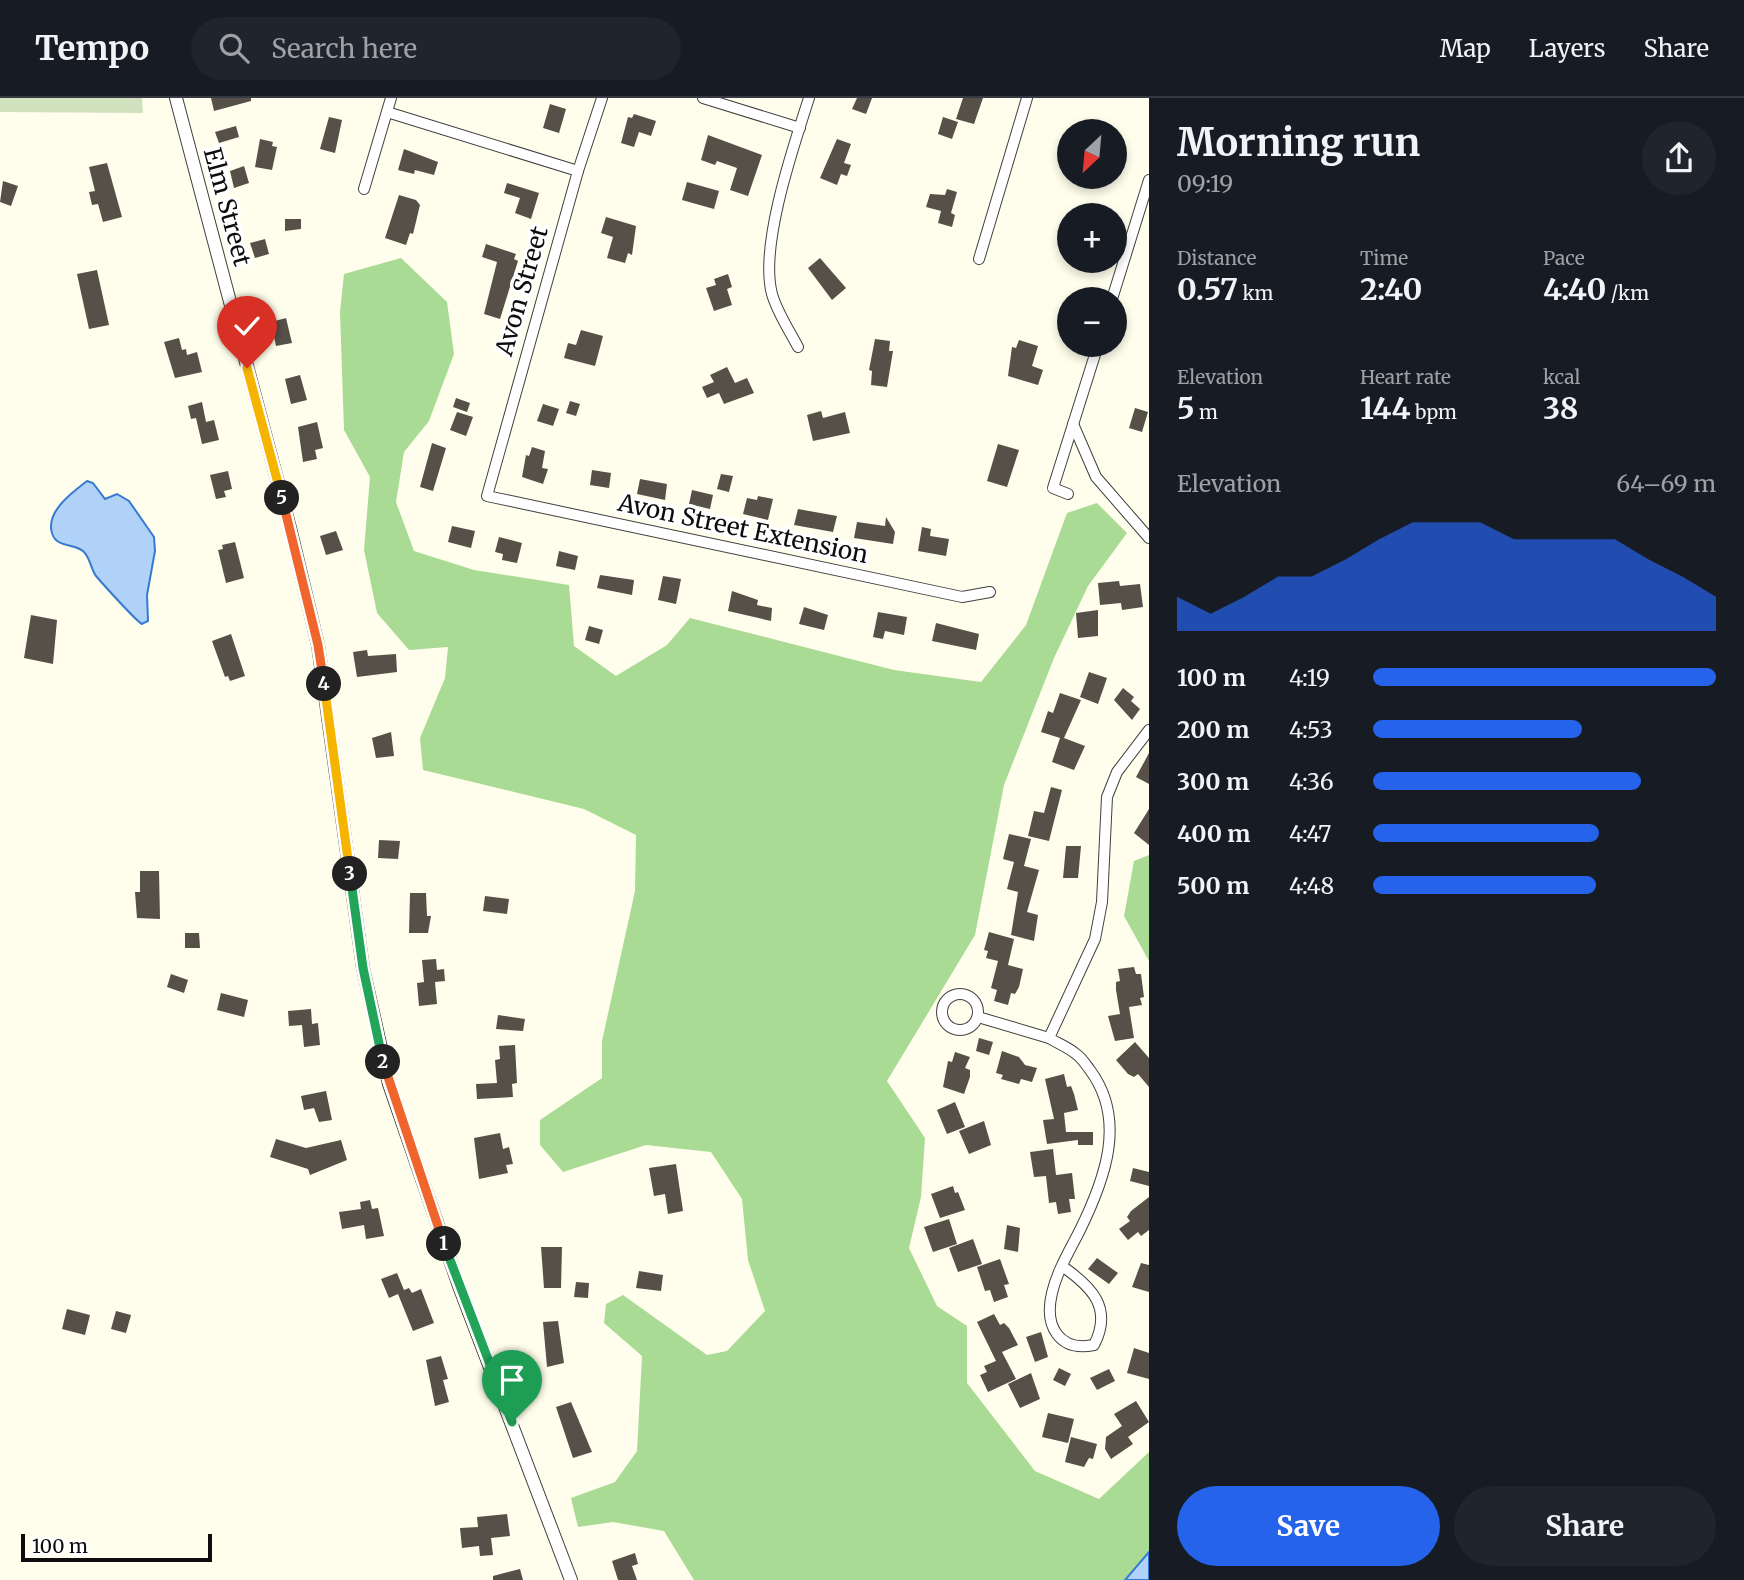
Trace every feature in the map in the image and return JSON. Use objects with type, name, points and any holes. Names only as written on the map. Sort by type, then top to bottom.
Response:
[{"type":"street","name":"Elm Street","points":[[176,98],[318,645],[363,968],[389,1084],[459,1286],[571,1580]]},
{"type":"street","points":[[364,189],[391,98]]},
{"type":"street","name":"Avon Street","points":[[487,496],[578,171],[602,98]]},
{"type":"street","points":[[703,98],[800,128]]},
{"type":"street","points":[[798,348],[772,293],[770,278],[776,216],[809,98]]},
{"type":"street","points":[[979,259],[1027,98]]},
{"type":"street","points":[[387,112],[578,171]]},
{"type":"street","points":[[1116,287],[1149,180]]},
{"type":"street","points":[[1068,494],[1053,488],[1094,357]]},
{"type":"street","points":[[1073,424],[1096,477],[1149,538]]},
{"type":"street","name":"Avon Street Extension","points":[[487,496],[962,597],[990,592]]},
{"type":"street","points":[[1049,1038],[1095,939],[1102,902],[1107,797],[1117,772],[1149,730]]},
{"type":"street","points":[[978,1017],[1049,1038],[1077,1054],[1102,1087],[1111,1115],[1108,1156],[1099,1190],[1062,1266],[1052,1294],[1051,1324],[1060,1339],[1079,1348],[1094,1345],[1102,1330],[1101,1309],[1092,1293],[1062,1266]]},
{"type":"green space","points":[[0,98],[142,98],[143,113],[0,112]]},
{"type":"green space","points":[[401,258],[447,302],[454,354],[429,421],[404,452],[396,502],[414,551],[474,570],[569,585],[574,646],[616,676],[667,645],[690,618],[894,670],[981,682],[1026,625],[1067,513],[1097,503],[1127,533],[1088,586],[1054,658],[1004,785],[975,935],[887,1081],[925,1138],[921,1197],[909,1248],[937,1306],[967,1326],[967,1383],[1035,1471],[1099,1499],[1149,1452],[1149,1580],[694,1580],[664,1531],[613,1522],[578,1527],[571,1498],[615,1482],[637,1451],[642,1356],[604,1323],[606,1304],[623,1295],[707,1355],[727,1351],[765,1311],[748,1260],[742,1199],[711,1152],[646,1145],[563,1172],[540,1145],[540,1120],[602,1078],[602,1041],[635,891],[636,835],[584,809],[423,770],[420,738],[445,678],[448,647],[409,650],[377,613],[364,550],[370,477],[344,430],[340,312],[344,274]]},
{"type":"green space","points":[[1149,855],[1149,961],[1124,916],[1134,861]]},
{"type":"water","points":[[87,481],[93,483],[105,499],[117,494],[129,501],[154,537],[155,551],[147,595],[148,621],[142,624],[96,576],[84,552],[60,543],[53,535],[52,521],[58,507]]},
{"type":"water","points":[[1149,1552],[1149,1580],[1125,1580]]},
{"type":"building","points":[[211,98],[251,98],[251,101],[214,111]]},
{"type":"building","points":[[857,98],[872,98],[866,114],[852,109]]},
{"type":"building","points":[[963,98],[983,98],[974,124],[956,119]]},
{"type":"building","points":[[550,104],[566,109],[559,133],[543,128]]},
{"type":"building","points":[[634,114],[656,121],[651,136],[639,132],[634,147],[621,143],[628,117],[632,118]]},
{"type":"building","points":[[329,117],[342,120],[335,153],[320,149]]},
{"type":"building","points":[[943,117],[958,122],[952,139],[938,134]]},
{"type":"building","points":[[236,126],[239,137],[219,143],[215,132]]},
{"type":"building","points":[[708,135],[762,155],[748,196],[730,190],[737,168],[717,161],[715,165],[701,160]]},
{"type":"building","points":[[260,139],[273,142],[272,146],[277,147],[272,170],[255,167]]},
{"type":"building","points":[[837,139],[851,144],[844,163],[851,165],[847,176],[841,174],[837,185],[820,178]]},
{"type":"building","points":[[404,149],[438,162],[434,175],[415,170],[414,174],[398,170]]},
{"type":"building","points":[[107,163],[122,217],[103,222],[98,204],[92,205],[89,192],[95,191],[89,167]]},
{"type":"building","points":[[244,166],[249,183],[234,188],[230,171]]},
{"type":"building","points":[[3,181],[18,186],[11,206],[0,202]]},
{"type":"building","points":[[687,182],[719,191],[714,209],[682,200]]},
{"type":"building","points":[[507,183],[539,193],[531,219],[515,213],[520,198],[504,193]]},
{"type":"building","points":[[947,189],[957,192],[951,213],[955,215],[952,227],[938,223],[941,211],[926,207],[930,194],[945,195]]},
{"type":"building","points":[[399,195],[416,200],[420,205],[413,234],[410,233],[406,245],[385,238]]},
{"type":"building","points":[[606,217],[636,226],[632,255],[628,253],[625,263],[607,258],[613,237],[601,233]]},
{"type":"building","points":[[285,219],[301,219],[301,229],[285,231]]},
{"type":"building","points":[[265,239],[269,254],[255,258],[250,243]]},
{"type":"building","points":[[486,244],[516,254],[514,259],[518,261],[500,319],[484,314],[497,262],[482,257]]},
{"type":"building","points":[[820,258],[846,288],[832,300],[808,268]]},
{"type":"building","points":[[97,270],[109,325],[89,329],[77,274]]},
{"type":"building","points":[[728,274],[732,287],[727,289],[732,305],[714,311],[706,288],[716,285],[714,279]]},
{"type":"building","points":[[286,318],[292,343],[276,346],[271,322]]},
{"type":"building","points":[[581,330],[603,336],[595,366],[564,358],[568,343],[576,345]]},
{"type":"building","points":[[179,338],[182,350],[186,349],[187,355],[197,352],[202,372],[175,378],[164,342]]},
{"type":"building","points":[[875,339],[890,341],[889,351],[893,351],[887,387],[871,385],[872,371],[869,370]]},
{"type":"building","points":[[1019,340],[1038,346],[1032,366],[1043,370],[1038,385],[1008,376],[1012,347],[1016,348]]},
{"type":"building","points":[[727,367],[735,383],[747,378],[754,393],[724,404],[719,393],[707,398],[702,387],[714,382],[710,375]]},
{"type":"building","points":[[300,375],[307,400],[291,404],[285,379]]},
{"type":"building","points":[[456,398],[470,403],[467,412],[453,407]]},
{"type":"building","points":[[570,401],[580,404],[576,416],[566,413]]},
{"type":"building","points":[[202,402],[206,422],[214,420],[219,440],[202,444],[196,418],[191,419],[188,406]]},
{"type":"building","points":[[543,404],[559,409],[553,426],[537,421]]},
{"type":"building","points":[[1135,408],[1148,412],[1142,432],[1129,428]]},
{"type":"building","points":[[821,411],[823,418],[845,412],[850,433],[813,441],[807,415]]},
{"type":"building","points":[[457,412],[473,417],[466,436],[450,430]]},
{"type":"building","points":[[317,422],[323,448],[315,450],[317,459],[303,462],[298,427]]},
{"type":"building","points":[[432,443],[446,448],[433,491],[420,487]]},
{"type":"building","points":[[998,444],[1019,450],[1007,487],[987,481]]},
{"type":"building","points":[[532,447],[545,451],[542,468],[548,469],[543,484],[522,477],[526,455],[529,456]]},
{"type":"building","points":[[592,470],[611,473],[609,488],[590,485]]},
{"type":"building","points":[[228,471],[232,489],[224,491],[226,497],[216,499],[210,475]]},
{"type":"building","points":[[721,474],[733,476],[729,492],[717,489]]},
{"type":"building","points":[[640,479],[667,484],[665,500],[637,494]]},
{"type":"building","points":[[692,490],[713,495],[710,509],[689,504]]},
{"type":"building","points":[[758,496],[773,499],[768,520],[743,514],[747,498],[757,500]]},
{"type":"building","points":[[798,509],[837,516],[833,532],[794,525]]},
{"type":"building","points":[[886,517],[895,532],[893,544],[854,538],[857,522],[885,526]]},
{"type":"building","points":[[452,526],[475,531],[471,548],[448,542]]},
{"type":"building","points":[[922,527],[931,529],[930,536],[949,539],[946,556],[918,551]]},
{"type":"building","points":[[336,531],[343,550],[326,555],[320,536]]},
{"type":"building","points":[[499,537],[522,543],[517,563],[502,560],[503,554],[495,552]]},
{"type":"building","points":[[235,542],[244,578],[226,583],[218,550],[223,549],[222,545]]},
{"type":"building","points":[[559,551],[578,556],[575,570],[556,566]]},
{"type":"building","points":[[600,575],[634,580],[632,595],[597,588]]},
{"type":"building","points":[[663,576],[681,579],[676,604],[658,600]]},
{"type":"building","points":[[1119,581],[1120,586],[1140,584],[1143,607],[1122,610],[1121,603],[1100,605],[1098,583]]},
{"type":"building","points":[[732,591],[758,600],[757,605],[772,608],[771,621],[728,611]]},
{"type":"building","points":[[804,607],[828,615],[824,630],[799,624]]},
{"type":"building","points":[[1098,610],[1098,636],[1078,638],[1076,613]]},
{"type":"building","points":[[878,612],[907,617],[904,635],[885,631],[883,639],[873,637]]},
{"type":"building","points":[[31,615],[57,620],[53,664],[24,658]]},
{"type":"building","points":[[936,623],[979,634],[976,650],[932,641]]},
{"type":"building","points":[[589,626],[603,630],[599,644],[585,640]]},
{"type":"building","points":[[231,634],[245,676],[230,681],[228,676],[225,677],[212,641]]},
{"type":"building","points":[[367,650],[368,656],[396,654],[397,672],[357,677],[353,652]]},
{"type":"building","points":[[1089,672],[1107,678],[1098,704],[1080,697]]},
{"type":"building","points":[[1123,688],[1134,697],[1131,701],[1140,709],[1132,720],[1114,700]]},
{"type":"building","points":[[1060,693],[1081,700],[1064,738],[1085,746],[1074,770],[1052,762],[1060,738],[1041,732],[1048,711],[1053,713]]},
{"type":"building","points":[[391,732],[394,756],[376,758],[372,738]]},
{"type":"building","points":[[1149,753],[1149,784],[1136,777]]},
{"type":"building","points":[[1051,787],[1062,790],[1049,841],[1028,836],[1034,811],[1044,813]]},
{"type":"building","points":[[1149,809],[1149,845],[1134,833]]},
{"type":"building","points":[[1009,834],[1031,839],[1024,866],[1039,870],[1027,912],[1038,915],[1034,941],[1011,935],[1018,892],[1007,889],[1014,862],[1003,859]]},
{"type":"building","points":[[379,840],[400,841],[398,859],[378,858]]},
{"type":"building","points":[[1066,846],[1081,846],[1078,878],[1063,878]]},
{"type":"building","points":[[140,871],[159,871],[160,919],[137,918],[135,892],[140,892]]},
{"type":"building","points":[[410,893],[426,893],[427,916],[431,916],[428,933],[409,933]]},
{"type":"building","points":[[485,896],[509,899],[507,914],[483,911]]},
{"type":"building","points":[[989,932],[1014,939],[1008,965],[1023,969],[1019,987],[1015,994],[1011,993],[1008,1005],[994,1001],[997,990],[991,988],[998,961],[986,958],[988,951],[984,950]]},
{"type":"building","points":[[185,933],[199,933],[200,948],[185,948]]},
{"type":"building","points":[[436,959],[437,970],[444,969],[445,981],[435,982],[437,1004],[419,1006],[417,983],[424,982],[422,960]]},
{"type":"building","points":[[1134,967],[1136,974],[1141,974],[1144,997],[1140,998],[1142,1005],[1129,1007],[1134,1038],[1115,1041],[1108,1016],[1120,1014],[1116,990],[1116,982],[1120,981],[1118,969]]},
{"type":"building","points":[[171,974],[188,980],[184,993],[167,987]]},
{"type":"building","points":[[221,993],[248,1000],[244,1017],[217,1010]]},
{"type":"building","points":[[311,1009],[312,1024],[318,1023],[320,1045],[304,1047],[302,1025],[289,1026],[288,1011]]},
{"type":"building","points":[[498,1015],[525,1019],[523,1031],[496,1029]]},
{"type":"building","points":[[979,1038],[993,1042],[989,1055],[976,1051]]},
{"type":"building","points":[[1135,1042],[1149,1058],[1149,1087],[1138,1074],[1134,1077],[1128,1074],[1116,1060]]},
{"type":"building","points":[[515,1045],[517,1083],[512,1084],[513,1097],[477,1099],[476,1084],[497,1083],[495,1060],[500,1059],[499,1046]]},
{"type":"building","points":[[1002,1051],[1019,1057],[1025,1065],[1037,1068],[1032,1082],[1021,1079],[1019,1084],[1001,1079],[1003,1075],[996,1073]]},
{"type":"building","points":[[955,1052],[970,1057],[965,1068],[970,1070],[970,1077],[964,1094],[943,1087],[948,1061],[952,1062]]},
{"type":"building","points":[[1064,1074],[1067,1087],[1071,1086],[1078,1110],[1064,1113],[1066,1132],[1093,1132],[1093,1145],[1078,1145],[1078,1140],[1047,1144],[1043,1120],[1054,1119],[1045,1079]]},
{"type":"building","points":[[326,1091],[332,1120],[319,1122],[314,1108],[304,1110],[301,1096]]},
{"type":"building","points":[[955,1102],[965,1127],[947,1134],[937,1110]]},
{"type":"building","points":[[984,1121],[991,1145],[969,1154],[959,1131]]},
{"type":"building","points":[[500,1133],[503,1149],[509,1147],[513,1164],[506,1165],[508,1173],[479,1179],[474,1138]]},
{"type":"building","points":[[276,1139],[306,1148],[341,1140],[347,1160],[310,1175],[308,1169],[270,1157]]},
{"type":"building","points":[[1053,1149],[1056,1175],[1072,1173],[1075,1199],[1069,1199],[1071,1212],[1058,1214],[1056,1202],[1049,1203],[1046,1176],[1034,1177],[1030,1152]]},
{"type":"building","points":[[676,1164],[683,1211],[668,1214],[665,1194],[654,1196],[649,1168]]},
{"type":"building","points":[[1133,1168],[1149,1172],[1149,1186],[1130,1181]]},
{"type":"building","points":[[953,1186],[965,1210],[940,1218],[931,1194]]},
{"type":"building","points":[[1149,1197],[1149,1230],[1141,1236],[1138,1232],[1128,1240],[1119,1229],[1130,1221],[1127,1217],[1131,1211]]},
{"type":"building","points":[[370,1200],[372,1209],[378,1208],[384,1236],[366,1239],[364,1225],[342,1229],[339,1212],[361,1209],[360,1202]]},
{"type":"building","points":[[949,1219],[957,1244],[933,1252],[924,1227]]},
{"type":"building","points":[[1007,1225],[1020,1228],[1018,1252],[1004,1249]]},
{"type":"building","points":[[973,1239],[982,1264],[958,1272],[949,1248]]},
{"type":"building","points":[[541,1247],[562,1247],[561,1288],[544,1288]]},
{"type":"building","points":[[1097,1258],[1118,1273],[1109,1284],[1088,1269]]},
{"type":"building","points":[[1000,1259],[1009,1284],[1004,1285],[1008,1297],[994,1302],[990,1290],[985,1291],[977,1267]]},
{"type":"building","points":[[1141,1263],[1149,1265],[1149,1292],[1132,1287]]},
{"type":"building","points":[[639,1271],[663,1275],[661,1291],[636,1288]]},
{"type":"building","points":[[397,1273],[404,1290],[409,1288],[412,1293],[421,1289],[434,1323],[413,1331],[398,1294],[389,1298],[381,1279]]},
{"type":"building","points":[[576,1282],[589,1283],[588,1298],[574,1297]]},
{"type":"building","points":[[67,1309],[90,1315],[85,1335],[62,1329]]},
{"type":"building","points":[[116,1311],[131,1315],[126,1333],[111,1329]]},
{"type":"building","points":[[994,1314],[1000,1325],[1004,1323],[1009,1328],[1018,1345],[1002,1352],[1016,1379],[988,1392],[980,1375],[987,1372],[984,1366],[996,1361],[977,1322]]},
{"type":"building","points":[[558,1321],[564,1363],[547,1367],[543,1322]]},
{"type":"building","points":[[1041,1332],[1048,1357],[1035,1362],[1026,1337]]},
{"type":"building","points":[[1134,1348],[1149,1353],[1149,1379],[1127,1373]]},
{"type":"building","points":[[441,1356],[448,1379],[443,1380],[449,1402],[435,1406],[426,1360]]},
{"type":"building","points":[[1059,1368],[1071,1374],[1065,1386],[1053,1380]]},
{"type":"building","points":[[1109,1369],[1115,1381],[1097,1390],[1090,1378]]},
{"type":"building","points":[[1031,1373],[1040,1399],[1020,1408],[1008,1384]]},
{"type":"building","points":[[1136,1401],[1149,1422],[1128,1437],[1133,1444],[1111,1459],[1105,1449],[1106,1437],[1122,1426],[1114,1414]]},
{"type":"building","points":[[571,1402],[592,1452],[573,1458],[556,1407]]},
{"type":"building","points":[[1048,1413],[1074,1419],[1068,1443],[1042,1437]]},
{"type":"building","points":[[1071,1437],[1097,1444],[1093,1459],[1089,1458],[1084,1467],[1065,1462]]},
{"type":"building","points":[[507,1514],[510,1536],[491,1538],[493,1555],[480,1556],[479,1546],[462,1548],[460,1528],[478,1527],[477,1517]]},
{"type":"building","points":[[635,1553],[638,1564],[632,1566],[637,1580],[618,1580],[612,1561]]},
{"type":"building","points":[[520,1569],[523,1580],[493,1580],[493,1576]]},
{"type":"route","points":[[247,368],[318,645],[363,968],[389,1084],[459,1286],[512,1422]]}]
